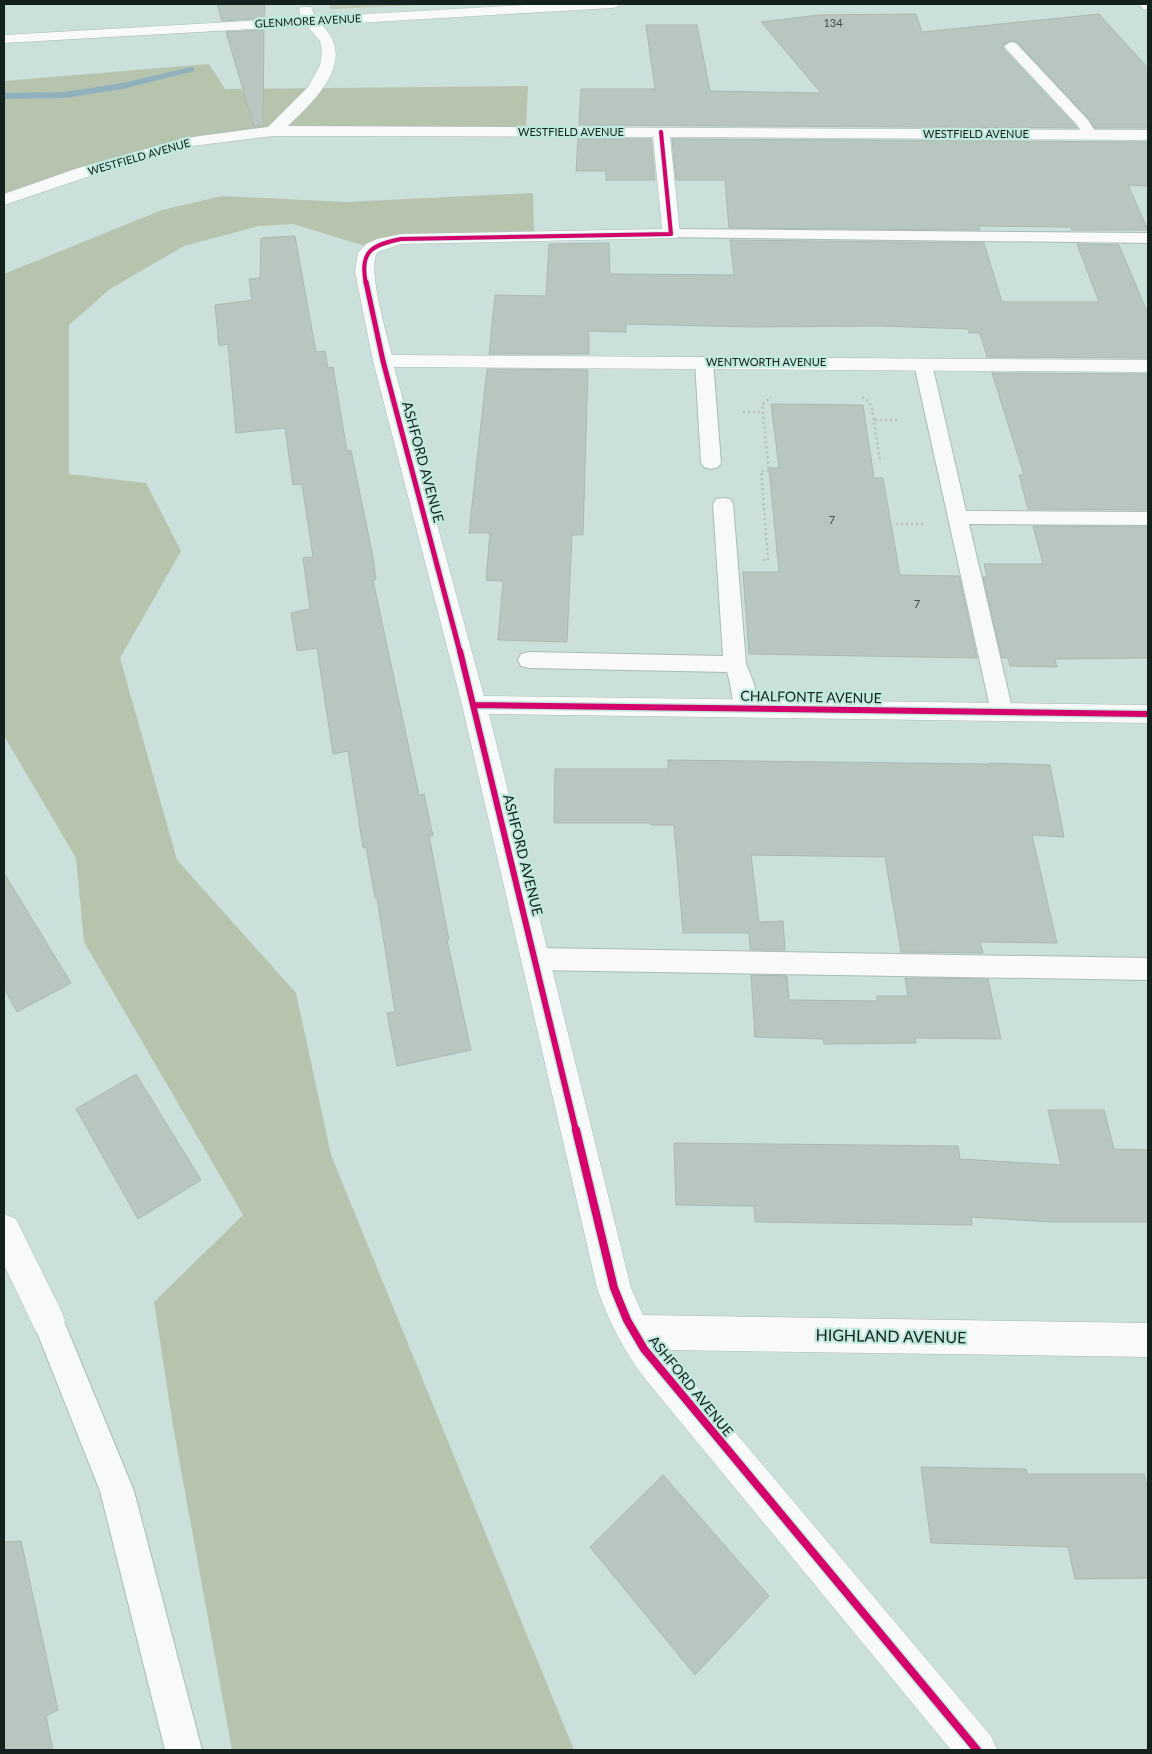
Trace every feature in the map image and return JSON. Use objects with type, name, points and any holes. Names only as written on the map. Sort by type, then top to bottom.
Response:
[{"type":"street","points":[[273,132],[315,88],[324,74],[330,57],[330,47],[325,36],[309,20],[306,14],[306,4]]},
{"type":"street","name":"GLENMORE AVENUE","points":[[4,39],[612,4]]},
{"type":"street","name":"WESTFIELD AVENUE","points":[[4,200],[90,170],[191,141],[273,132],[1148,135]]},
{"type":"street","points":[[661,132],[670,234]]},
{"type":"street","name":"ASHFORD AVENUE","points":[[670,234],[401,238],[383,242],[372,248],[367,253],[364,272],[383,360],[474,705],[614,1288],[633,1332],[658,1368],[978,1750]]},
{"type":"street","name":"WENTWORTH AVENUE","points":[[383,360],[1148,366]]},
{"type":"street","name":"CHALFONTE AVENUE","points":[[474,705],[1148,714]]},
{"type":"street","points":[[4,1230],[48,1320]]},
{"type":"street","name":"HIGHLAND AVENUE","points":[[633,1332],[1148,1340]]},
{"type":"lane","points":[[1011,46],[1083,123],[1090,134]]},
{"type":"lane","points":[[670,234],[1148,238]]},
{"type":"lane","points":[[704,362],[711,463]]},
{"type":"lane","points":[[923,364],[1002,712]]},
{"type":"lane","points":[[723,504],[735,664],[743,684],[746,708]]},
{"type":"lane","points":[[958,517],[1148,518]]},
{"type":"lane","points":[[529,660],[735,664]]},
{"type":"lane","points":[[535,959],[1148,969]]},
{"type":"lane","points":[[48,1320],[117,1491],[184,1750]]},
{"type":"path","points":[[761,560],[768,560],[761,471],[769,471],[762,405],[769,398],[776,396]]},
{"type":"path","points":[[860,397],[868,401],[872,408],[880,461]]},
{"type":"path","points":[[875,420],[907,420]]},
{"type":"path","points":[[896,524],[929,524]]},
{"type":"green space","points":[[330,4],[445,4],[330,9]]},
{"type":"green space","points":[[209,64],[225,89],[528,86],[526,131],[222,137],[81,173],[4,200],[4,81]]},
{"type":"green space","points":[[533,193],[534,236],[433,237],[372,248],[293,224],[259,226],[184,246],[110,289],[69,325],[69,474],[146,483],[181,551],[120,658],[177,860],[296,993],[331,1155],[574,1750],[232,1750],[173,1426],[154,1302],[243,1215],[84,942],[76,858],[4,736],[4,274],[162,210],[222,196],[346,202]]},
{"type":"building","points":[[217,4],[265,4],[264,18],[222,21]]},
{"type":"building","points":[[916,14],[922,32],[1099,14],[1148,68],[1148,128],[1095,128],[1089,119],[1017,42],[1011,40],[1002,46],[1004,50],[1077,128],[579,125],[581,89],[655,89],[646,25],[697,25],[710,91],[821,93],[761,22],[819,15]]},
{"type":"building","points":[[264,30],[263,126],[254,127],[226,32]]},
{"type":"building","points":[[578,139],[651,139],[655,180],[606,180],[606,171],[576,171]]},
{"type":"building","points":[[672,139],[1148,142],[1148,186],[1128,185],[1148,230],[1072,230],[1070,227],[978,226],[980,230],[729,228],[725,180],[676,180]]},
{"type":"building","points":[[295,236],[316,352],[325,351],[328,368],[333,367],[347,451],[351,450],[373,557],[376,580],[373,580],[419,795],[424,794],[433,836],[429,836],[449,940],[447,940],[471,1050],[397,1066],[387,1013],[395,1012],[377,898],[375,898],[366,847],[363,848],[348,751],[333,754],[317,648],[297,651],[291,613],[310,609],[303,558],[313,557],[302,484],[293,485],[285,428],[236,433],[228,344],[219,346],[215,305],[252,300],[249,279],[260,278],[261,238]]},
{"type":"building","points":[[730,240],[984,243],[1002,302],[1099,302],[1077,244],[1119,245],[1148,314],[1148,358],[987,357],[980,333],[969,333],[968,329],[879,326],[751,327],[626,324],[626,332],[589,331],[589,354],[489,354],[495,295],[546,296],[549,244],[609,243],[610,274],[734,275]]},
{"type":"building","points":[[487,369],[588,370],[583,535],[572,535],[567,642],[498,640],[503,581],[486,580],[490,533],[469,533]]},
{"type":"building","points":[[992,373],[1148,374],[1148,510],[1028,509],[1019,475],[1024,475]]},
{"type":"building","points":[[771,404],[863,405],[874,478],[883,478],[900,575],[959,576],[977,658],[749,654],[743,572],[779,572],[769,468],[779,468]]},
{"type":"building","points":[[1033,526],[1148,527],[1148,658],[1055,659],[1057,667],[1010,666],[1008,658],[1002,658],[983,577],[987,577],[984,564],[1043,564]]},
{"type":"building","points":[[668,760],[1050,765],[1064,837],[1032,835],[1057,943],[980,942],[983,953],[901,952],[885,857],[751,855],[759,922],[783,921],[785,950],[750,950],[749,933],[683,933],[674,825],[651,825],[651,823],[554,823],[555,769],[668,769]]},
{"type":"building","points":[[4,873],[71,983],[17,1012],[4,988]]},
{"type":"building","points":[[751,975],[787,976],[789,1000],[877,1001],[877,996],[908,996],[905,978],[988,979],[1001,1039],[915,1038],[916,1043],[824,1044],[823,1039],[755,1037]]},
{"type":"building","points":[[136,1074],[201,1180],[138,1219],[76,1109]]},
{"type":"building","points":[[1048,1110],[1104,1110],[1114,1149],[1148,1150],[1148,1222],[1050,1222],[971,1217],[972,1225],[755,1222],[754,1206],[676,1205],[674,1143],[958,1146],[960,1159],[1061,1165]]},
{"type":"building","points":[[921,1467],[1026,1469],[1027,1474],[1144,1474],[1148,1490],[1148,1578],[1075,1579],[1068,1547],[931,1543]]},
{"type":"building","points":[[663,1475],[769,1596],[695,1675],[590,1547]]},
{"type":"building","points":[[21,1541],[58,1710],[46,1716],[53,1750],[4,1750],[4,1542]]},
{"type":"waterway","points":[[4,96],[64,95],[123,86],[191,69]]},
{"type":"cycle path","points":[[661,132],[671,234],[401,239],[383,243],[372,248],[367,253],[364,272],[383,361],[474,705],[614,1288],[622,1310],[638,1340],[658,1368],[977,1750]]},
{"type":"cycle path","points":[[474,705],[1148,714]]}]
